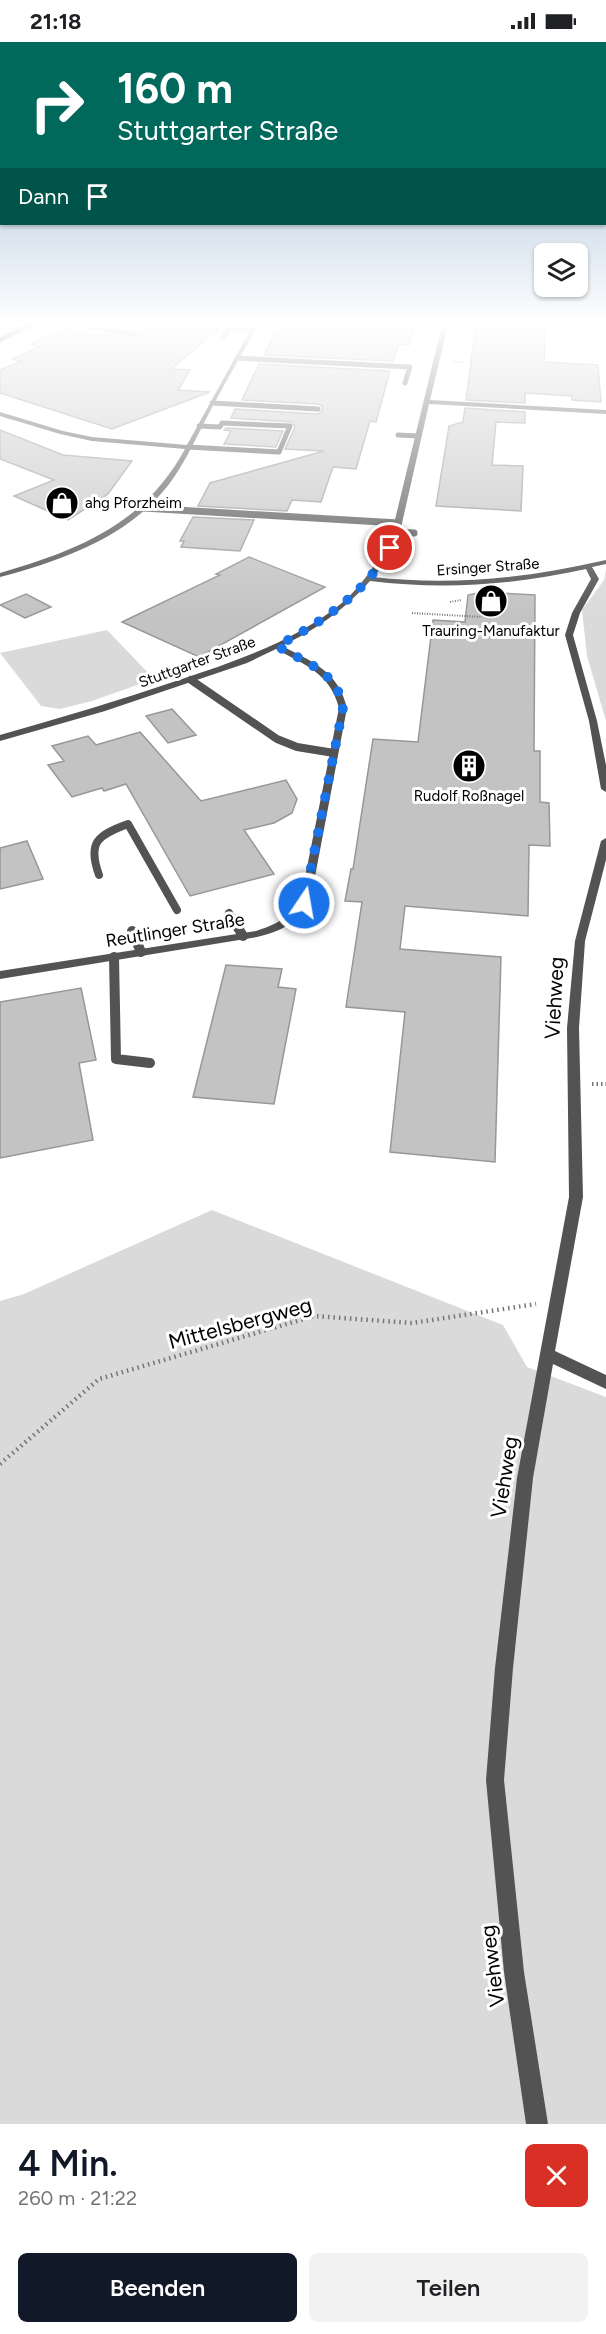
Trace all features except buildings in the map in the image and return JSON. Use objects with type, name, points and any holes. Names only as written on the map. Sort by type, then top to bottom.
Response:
[{"type":"street","points":[[27,422],[92,440],[188,447]]},
{"type":"street","points":[[1,574],[50,558],[91,541],[143,508],[168,482],[201,422]]},
{"type":"street","name":"Stuttgarter Straße","points":[[0,738],[191,680],[277,646],[333,613],[370,579],[381,564],[397,527],[422,422]]},
{"type":"street","name":"Ersinger Straße","points":[[370,579],[423,584],[477,584],[546,576],[606,562]]},
{"type":"street","points":[[588,566],[595,579],[576,613],[569,635],[593,721],[606,789]]},
{"type":"street","name":"Reutlinger Straße","points":[[0,975],[243,936],[284,924],[294,917],[304,903],[343,708],[341,694],[333,680],[277,646]]},
{"type":"street","name":"Viehweg","points":[[537,2124],[514,1972],[495,1780],[504,1668],[525,1478],[576,1197],[573,1028],[580,941],[606,841]]},
{"type":"street","points":[[549,1355],[606,1382]]},
{"type":"lane","points":[[188,447],[279,452],[290,426],[222,423],[220,427],[199,426]]},
{"type":"lane","points":[[398,435],[419,436]]},
{"type":"lane","points":[[143,508],[397,527],[414,533]]},
{"type":"lane","points":[[191,680],[277,740],[297,747],[334,753]]},
{"type":"lane","points":[[99,874],[92,856],[97,838],[106,831],[128,824],[177,910]]},
{"type":"lane","points":[[229,913],[243,936]]},
{"type":"lane","points":[[132,931],[141,952]]},
{"type":"lane","points":[[114,957],[116,1059],[150,1063]]},
{"type":"path","points":[[412,613],[482,617]]},
{"type":"path","name":"Mittelsbergweg","points":[[0,1464],[99,1379],[314,1316],[412,1323],[556,1301]]},
{"type":"shaded area","points":[[606,570],[606,721],[587,656],[582,610],[604,580]]},
{"type":"shaded area","points":[[107,630],[154,679],[92,701],[60,709],[41,706],[0,653]]},
{"type":"shaded area","points":[[212,1210],[503,1325],[527,1367],[606,1397],[606,2124],[0,2124],[0,1301],[24,1294]]},
{"type":"place","name":"ahg Pforzheim","points":[[62,503]]},
{"type":"place","name":"Trauring-Manufaktur","points":[[491,601]]},
{"type":"place","name":"Rudolf Roßnagel","points":[[469,766]]},
{"type":"route","points":[[304,903],[343,708],[341,694],[333,680],[277,646],[304,632],[346,603],[370,579],[390,548]]}]
